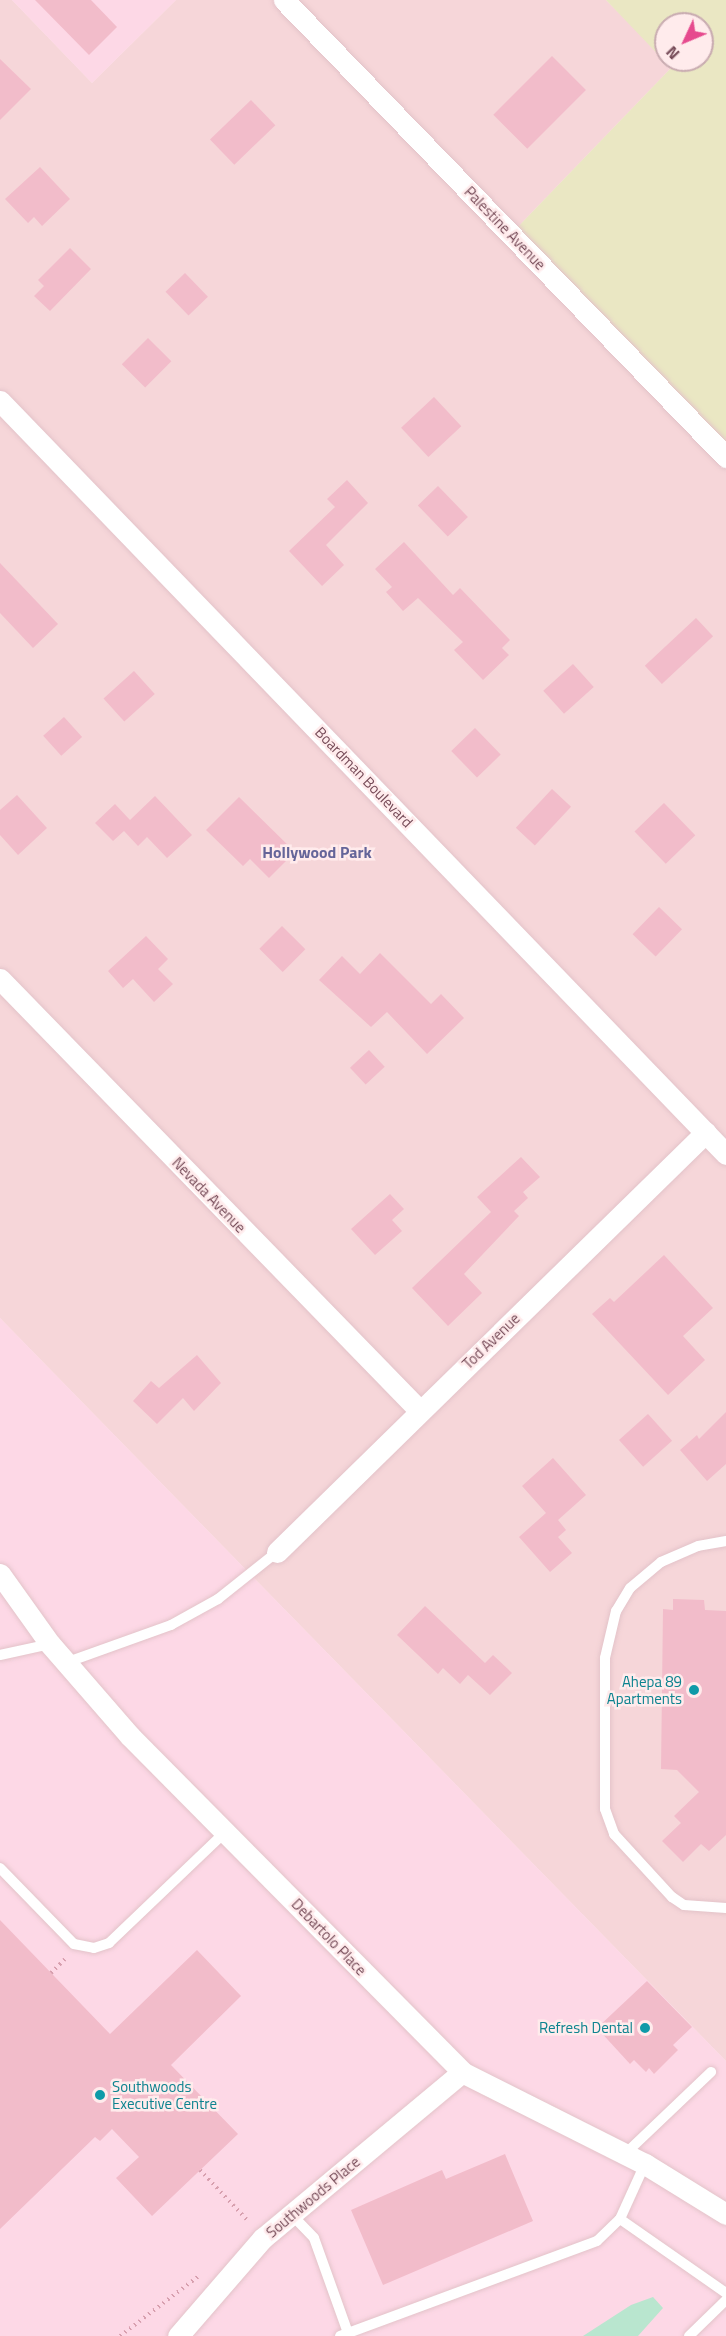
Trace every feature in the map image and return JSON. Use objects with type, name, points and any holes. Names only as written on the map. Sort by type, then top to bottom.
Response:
[{"type":"street","name":"Palestine Avenue","points":[[284,0],[726,457]]},
{"type":"street","name":"Boardman Boulevard","points":[[0,401],[726,1154]]},
{"type":"street","name":"Nevada Avenue","points":[[0,979],[419,1410]]},
{"type":"street","name":"Tod Avenue","points":[[277,1552],[419,1410],[706,1132]]},
{"type":"street","name":"Debartolo Place","points":[[0,1574],[65,1663],[130,1736],[462,2072],[645,2164],[726,2214]]},
{"type":"street","name":"Southwoods Place","points":[[178,2336],[263,2238],[462,2072]]},
{"type":"lane","points":[[726,1541],[698,1546],[660,1562],[630,1588],[616,1611],[605,1658],[604,1797],[607,1821],[614,1834],[672,1897],[684,1905],[726,1908]]},
{"type":"lane","points":[[65,1663],[171,1625],[218,1599],[277,1552]]},
{"type":"lane","points":[[0,1655],[50,1644]]},
{"type":"lane","points":[[0,1868],[74,1944],[94,1948],[109,1943],[226,1831]]},
{"type":"lane","points":[[625,2154],[711,2072]]},
{"type":"lane","points":[[291,2214],[314,2238],[346,2335],[597,2241],[620,2219],[645,2164]]},
{"type":"lane","points":[[620,2219],[726,2293]]},
{"type":"lane","points":[[689,2336],[726,2300]]},
{"type":"path","points":[[200,2170],[243,2216]]},
{"type":"path","points":[[241,2228],[256,2214]]},
{"type":"path","points":[[120,2336],[203,2273]]},
{"type":"shaded area","points":[[0,0],[12,0],[92,83],[176,0],[606,0],[654,49],[654,72],[667,72],[511,234],[726,457],[726,2061],[0,1318]]},
{"type":"shaded area","points":[[12,0],[176,0],[92,83]]},
{"type":"shaded area","points":[[606,0],[726,0],[726,457],[511,234],[667,72],[714,72],[714,12],[654,12],[654,50]]},
{"type":"shaded area","points":[[0,1318],[726,2061],[726,2336],[0,2336]]},
{"type":"shaded area","points":[[653,2297],[663,2308],[638,2336],[583,2336],[631,2305]]},
{"type":"building","points":[[35,0],[91,0],[117,27],[89,55]]},
{"type":"building","points":[[552,56],[586,90],[527,149],[493,115]]},
{"type":"building","points":[[0,59],[31,89],[0,120]]},
{"type":"building","points":[[251,100],[275,125],[234,165],[210,140]]},
{"type":"building","points":[[40,167],[70,199],[42,226],[34,217],[28,223],[5,199]]},
{"type":"building","points":[[70,248],[91,269],[50,311],[34,296],[44,286],[38,280]]},
{"type":"building","points":[[185,273],[208,297],[189,315],[166,292]]},
{"type":"building","points":[[148,338],[171,361],[145,387],[122,364]]},
{"type":"building","points":[[434,397],[461,426],[428,457],[401,428]]},
{"type":"building","points":[[347,480],[368,503],[326,545],[344,565],[322,586],[289,551],[335,507],[327,499]]},
{"type":"building","points":[[438,486],[468,517],[448,536],[418,505]]},
{"type":"building","points":[[404,542],[453,595],[460,588],[510,640],[502,648],[509,655],[483,680],[454,650],[463,642],[418,598],[403,611],[386,592],[392,587],[375,569]]},
{"type":"building","points":[[0,563],[58,624],[33,648],[0,613]]},
{"type":"building","points":[[696,618],[713,636],[662,684],[645,666]]},
{"type":"building","points":[[573,664],[594,687],[564,714],[543,691]]},
{"type":"building","points":[[134,671],[155,694],[124,721],[104,698]]},
{"type":"building","points":[[64,717],[82,737],[61,756],[43,736]]},
{"type":"building","points":[[475,728],[501,755],[477,778],[451,751]]},
{"type":"building","points":[[552,789],[571,807],[535,845],[516,828]]},
{"type":"building","points":[[17,795],[47,828],[18,855],[0,835],[0,810]]},
{"type":"building","points":[[155,796],[192,835],[167,858],[147,837],[138,846],[124,831],[113,841],[95,823],[115,804],[130,820]]},
{"type":"building","points":[[239,797],[295,852],[269,878],[250,859],[243,866],[206,830]]},
{"type":"building","points":[[664,803],[695,835],[666,864],[635,831]]},
{"type":"building","points":[[659,907],[682,929],[656,957],[633,934]]},
{"type":"building","points":[[282,926],[305,949],[283,972],[259,949]]},
{"type":"building","points":[[146,936],[168,959],[158,969],[173,984],[154,1002],[133,979],[123,988],[108,971]]},
{"type":"building","points":[[380,953],[431,1004],[441,994],[464,1018],[427,1054],[387,1012],[371,1027],[319,980],[342,956],[360,974]]},
{"type":"building","points":[[369,1050],[385,1067],[366,1085],[350,1068]]},
{"type":"building","points":[[521,1157],[540,1177],[523,1192],[528,1198],[514,1211],[519,1216],[464,1274],[482,1293],[448,1326],[412,1288],[491,1212],[477,1197]]},
{"type":"building","points":[[390,1194],[404,1209],[392,1220],[402,1231],[375,1255],[351,1229]]},
{"type":"building","points":[[664,1255],[713,1308],[683,1336],[705,1360],[668,1395],[592,1314],[610,1298],[614,1302]]},
{"type":"building","points":[[197,1355],[221,1383],[194,1411],[183,1398],[157,1424],[133,1401],[151,1381],[159,1388]]},
{"type":"building","points":[[726,1412],[726,1464],[707,1481],[680,1450],[697,1435],[699,1439]]},
{"type":"building","points":[[648,1414],[672,1441],[643,1467],[619,1440]]},
{"type":"building","points":[[553,1458],[586,1495],[558,1520],[566,1530],[558,1537],[572,1553],[550,1572],[519,1537],[546,1513],[522,1486]]},
{"type":"building","name":"Ahepa 89 Apartments","points":[[673,1599],[704,1600],[705,1610],[726,1611],[726,1835],[709,1851],[701,1844],[683,1862],[662,1841],[681,1823],[674,1816],[699,1792],[677,1770],[661,1769],[663,1609],[673,1610]]},
{"type":"building","points":[[425,1606],[485,1663],[493,1655],[512,1673],[490,1695],[468,1675],[460,1684],[443,1668],[438,1674],[397,1635]]},
{"type":"building","name":"Southwoods Executive Centre","points":[[0,1920],[110,2034],[197,1950],[241,1996],[171,2065],[238,2134],[152,2216],[116,2178],[139,2157],[112,2129],[100,2141],[95,2137],[0,2229]]},
{"type":"building","name":"Refresh Dental","points":[[647,1981],[692,2027],[673,2045],[678,2050],[654,2074],[649,2068],[646,2072],[634,2060],[630,2064],[597,2028]]},
{"type":"building","points":[[505,2154],[533,2221],[383,2285],[351,2210],[442,2170],[446,2179]]},
{"type":"place","name":"Ahepa 89 Apartments","points":[[694,1690]]},
{"type":"place","name":"Refresh Dental","points":[[645,2028]]},
{"type":"place","name":"Southwoods Executive Centre","points":[[100,2095]]},
{"type":"district","name":"Hollywood Park","points":[[317,852]]}]
